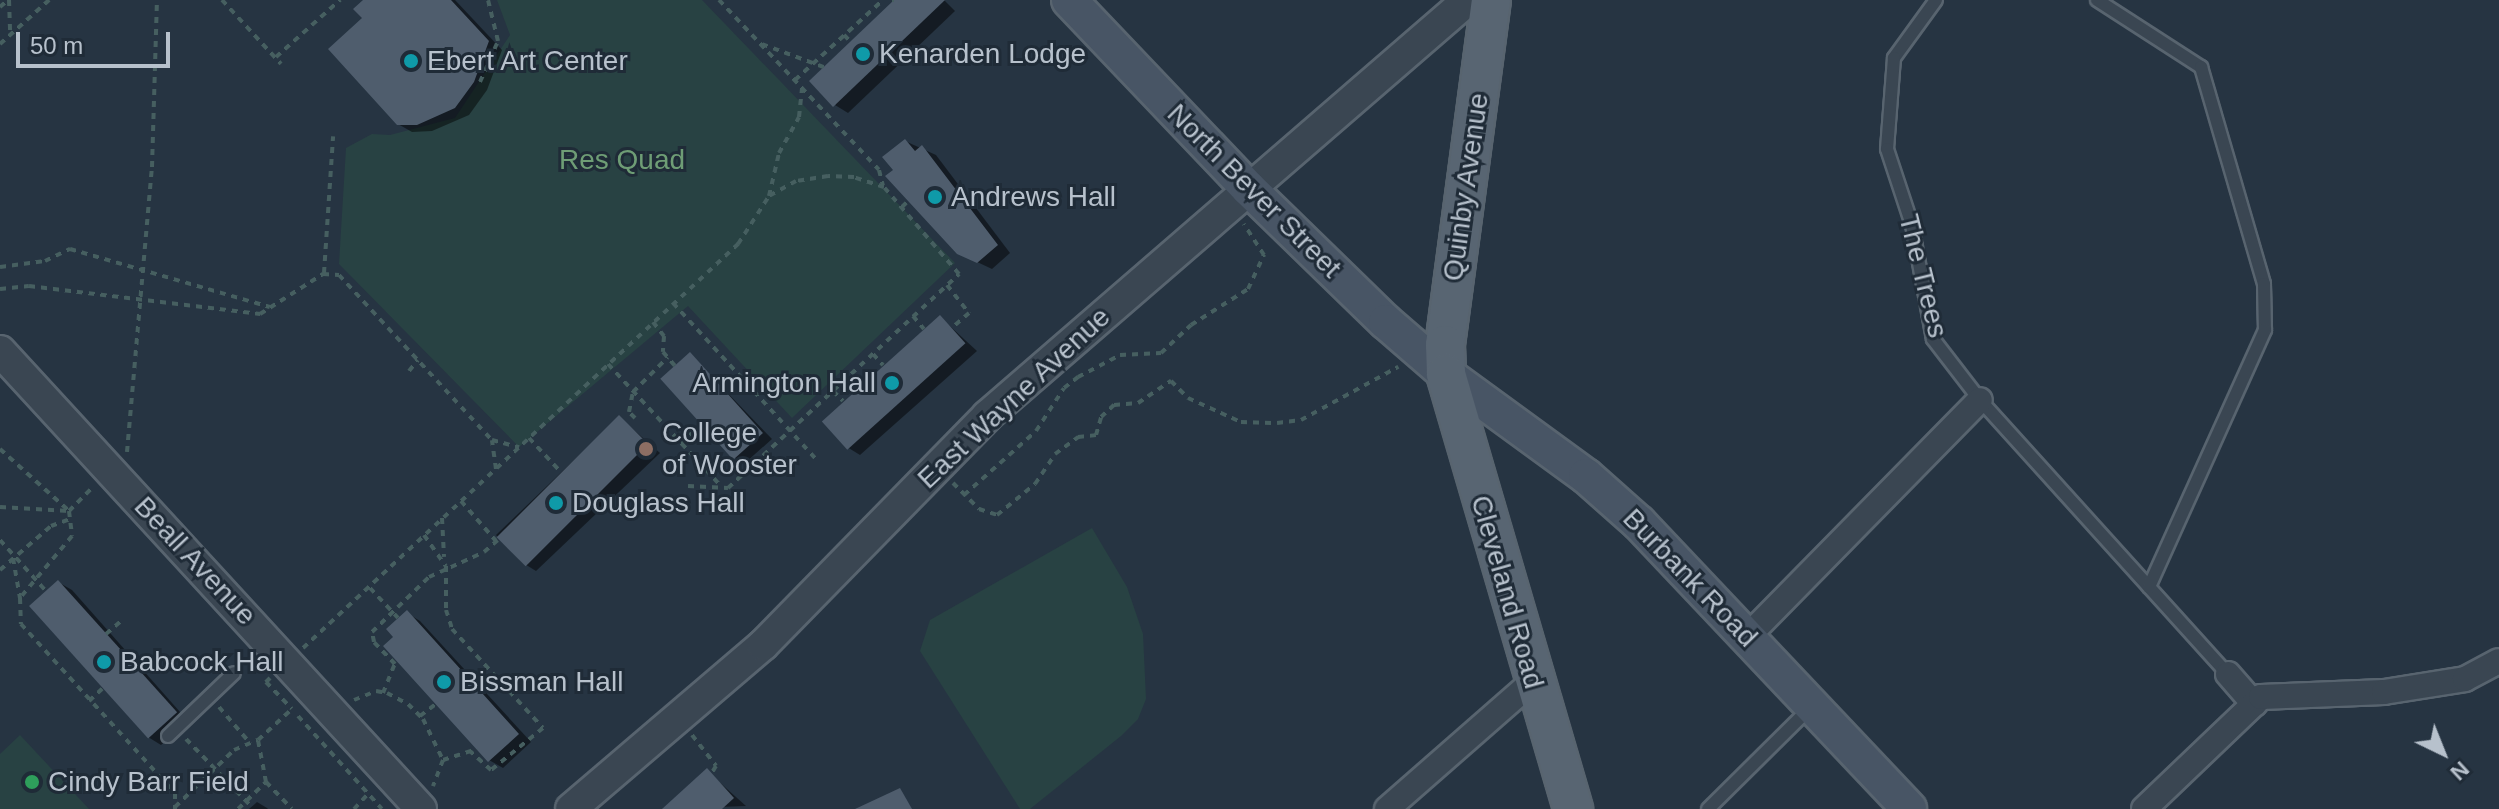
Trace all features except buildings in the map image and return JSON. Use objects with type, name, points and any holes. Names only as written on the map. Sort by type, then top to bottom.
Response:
[{"type":"main road","name":"North Bever Street","points":[[1069,0],[1244,202],[1446,374]]},
{"type":"main road","name":"Quinby Avenue","points":[[1446,374],[1445,345],[1491,0]]},
{"type":"main road","name":"Burbank Road","points":[[1446,374],[1586,476],[1747,637],[1909,809]]},
{"type":"main road","name":"Cleveland Road","points":[[1446,374],[1532,682],[1573,809]]},
{"type":"street","name":"East Wayne Avenue","points":[[571,809],[763,645],[987,416],[1244,202],[1468,0]]},
{"type":"street","name":"Beall Avenue","points":[[0,351],[288,662],[426,798]]},
{"type":"street","points":[[1747,637],[1980,400]]},
{"type":"street","points":[[2144,809],[2261,697],[2384,692],[2465,679],[2499,661]]},
{"type":"street","name":"The Trees","points":[[2228,674],[2254,704]]},
{"type":"street","points":[[1387,809],[1532,682]]},
{"type":"lane","name":"The Trees","points":[[1936,0],[1894,58],[1887,149],[1912,225],[1933,339],[1980,400],[2228,674]]},
{"type":"lane","points":[[2097,0],[2201,67],[2264,284],[2265,330],[2149,587]]},
{"type":"lane","points":[[172,732],[234,673]]},
{"type":"lane","points":[[1708,809],[1812,706]]},
{"type":"path","points":[[0,7],[9,0]]},
{"type":"path","points":[[9,0],[10,35]]},
{"type":"path","points":[[0,44],[49,0]]},
{"type":"path","points":[[0,507],[69,511],[127,453],[143,270],[157,0]]},
{"type":"path","points":[[222,0],[281,64]]},
{"type":"path","points":[[275,57],[340,0]]},
{"type":"path","points":[[480,82],[498,41],[488,0]]},
{"type":"path","points":[[688,486],[722,488],[790,431],[959,274],[955,263],[884,187],[879,170],[719,0]]},
{"type":"path","points":[[795,80],[883,0]]},
{"type":"path","points":[[844,35],[851,42]]},
{"type":"path","points":[[760,43],[824,67]]},
{"type":"path","points":[[382,809],[266,682],[738,244],[769,196],[779,153],[799,117],[802,88]]},
{"type":"path","points":[[323,274],[333,136]]},
{"type":"path","points":[[769,196],[796,181],[828,176],[854,177],[884,187]]},
{"type":"path","points":[[902,207],[908,201]]},
{"type":"path","points":[[964,495],[1036,431],[1064,388],[1078,377],[1120,355],[1161,353],[1191,325],[1248,289],[1262,268],[1264,255],[1244,202]]},
{"type":"path","points":[[0,267],[45,261],[70,249],[270,307]]},
{"type":"path","points":[[0,289],[29,286],[140,303],[260,314],[323,274],[339,275],[492,440],[519,447]]},
{"type":"path","points":[[947,285],[969,313],[952,328]]},
{"type":"path","points":[[673,303],[815,458]]},
{"type":"path","points":[[913,316],[924,329]]},
{"type":"path","points":[[653,322],[664,336],[668,357],[675,366]]},
{"type":"path","points":[[873,354],[883,365]]},
{"type":"path","points":[[635,418],[629,412],[633,392],[668,357]]},
{"type":"path","points":[[409,371],[418,360]]},
{"type":"path","points":[[608,364],[722,488]]},
{"type":"path","points":[[937,467],[964,495],[997,515],[1035,484],[1055,454],[1078,437],[1096,435],[1101,417],[1114,405],[1138,403],[1171,381],[1188,398],[1241,422],[1277,423],[1323,410],[1398,367]]},
{"type":"path","points":[[833,391],[843,401]]},
{"type":"path","points":[[681,443],[702,424]]},
{"type":"path","points":[[529,438],[560,471]]},
{"type":"path","points":[[492,440],[496,469]]},
{"type":"path","points":[[0,449],[69,511],[72,536],[37,583],[20,598]]},
{"type":"path","points":[[383,693],[395,662],[374,642],[372,632],[396,615],[446,566],[484,552],[497,540],[461,501]]},
{"type":"path","points":[[442,518],[446,610],[452,629],[543,728],[491,770],[470,751]]},
{"type":"path","points":[[0,570],[51,526],[70,519]]},
{"type":"path","points":[[424,535],[444,559]]},
{"type":"path","points":[[0,540],[46,591]]},
{"type":"path","points":[[13,556],[12,575],[20,598],[21,624],[175,793],[175,808]]},
{"type":"path","points":[[369,587],[396,615]]},
{"type":"path","points":[[106,634],[123,619]]},
{"type":"path","points":[[89,701],[102,689]]},
{"type":"path","points":[[352,701],[383,693],[408,704],[420,716],[443,760],[441,776],[426,798]]},
{"type":"path","points":[[210,697],[251,743]]},
{"type":"path","points":[[420,716],[436,704]]},
{"type":"path","points":[[175,808],[215,769],[258,740],[292,709]]},
{"type":"path","points":[[676,719],[716,766],[711,774]]},
{"type":"path","points":[[172,732],[248,803]]},
{"type":"path","points":[[258,740],[266,782],[292,809]]},
{"type":"path","points":[[443,760],[477,749]]},
{"type":"path","points":[[238,809],[248,803],[266,782]]},
{"type":"green space","name":"Res Quad","points":[[497,0],[702,0],[955,263],[792,418],[688,306],[519,447],[339,264],[346,148],[372,134],[390,135],[455,118],[510,35]]},
{"type":"green space","points":[[1092,528],[1127,587],[1143,634],[1146,699],[1138,719],[1121,736],[1030,809],[1020,809],[920,651],[930,620]]},
{"type":"green space","name":"Cindy Barr Field","points":[[20,735],[89,809],[0,809],[0,754]]},
{"type":"place","name":"Kenarden Lodge","points":[[863,54]]},
{"type":"place","name":"Ebert Art Center","points":[[411,61]]},
{"type":"place","name":"Andrews Hall","points":[[935,197]]},
{"type":"place","name":"Armington Hall","points":[[892,383]]},
{"type":"place","name":"College of Wooster","points":[[646,449]]},
{"type":"place","name":"Douglass Hall","points":[[556,503]]},
{"type":"place","name":"Babcock Hall","points":[[104,662]]},
{"type":"place","name":"Bissman Hall","points":[[444,682]]},
{"type":"place","name":"Cindy Barr Field","points":[[32,782]]}]
